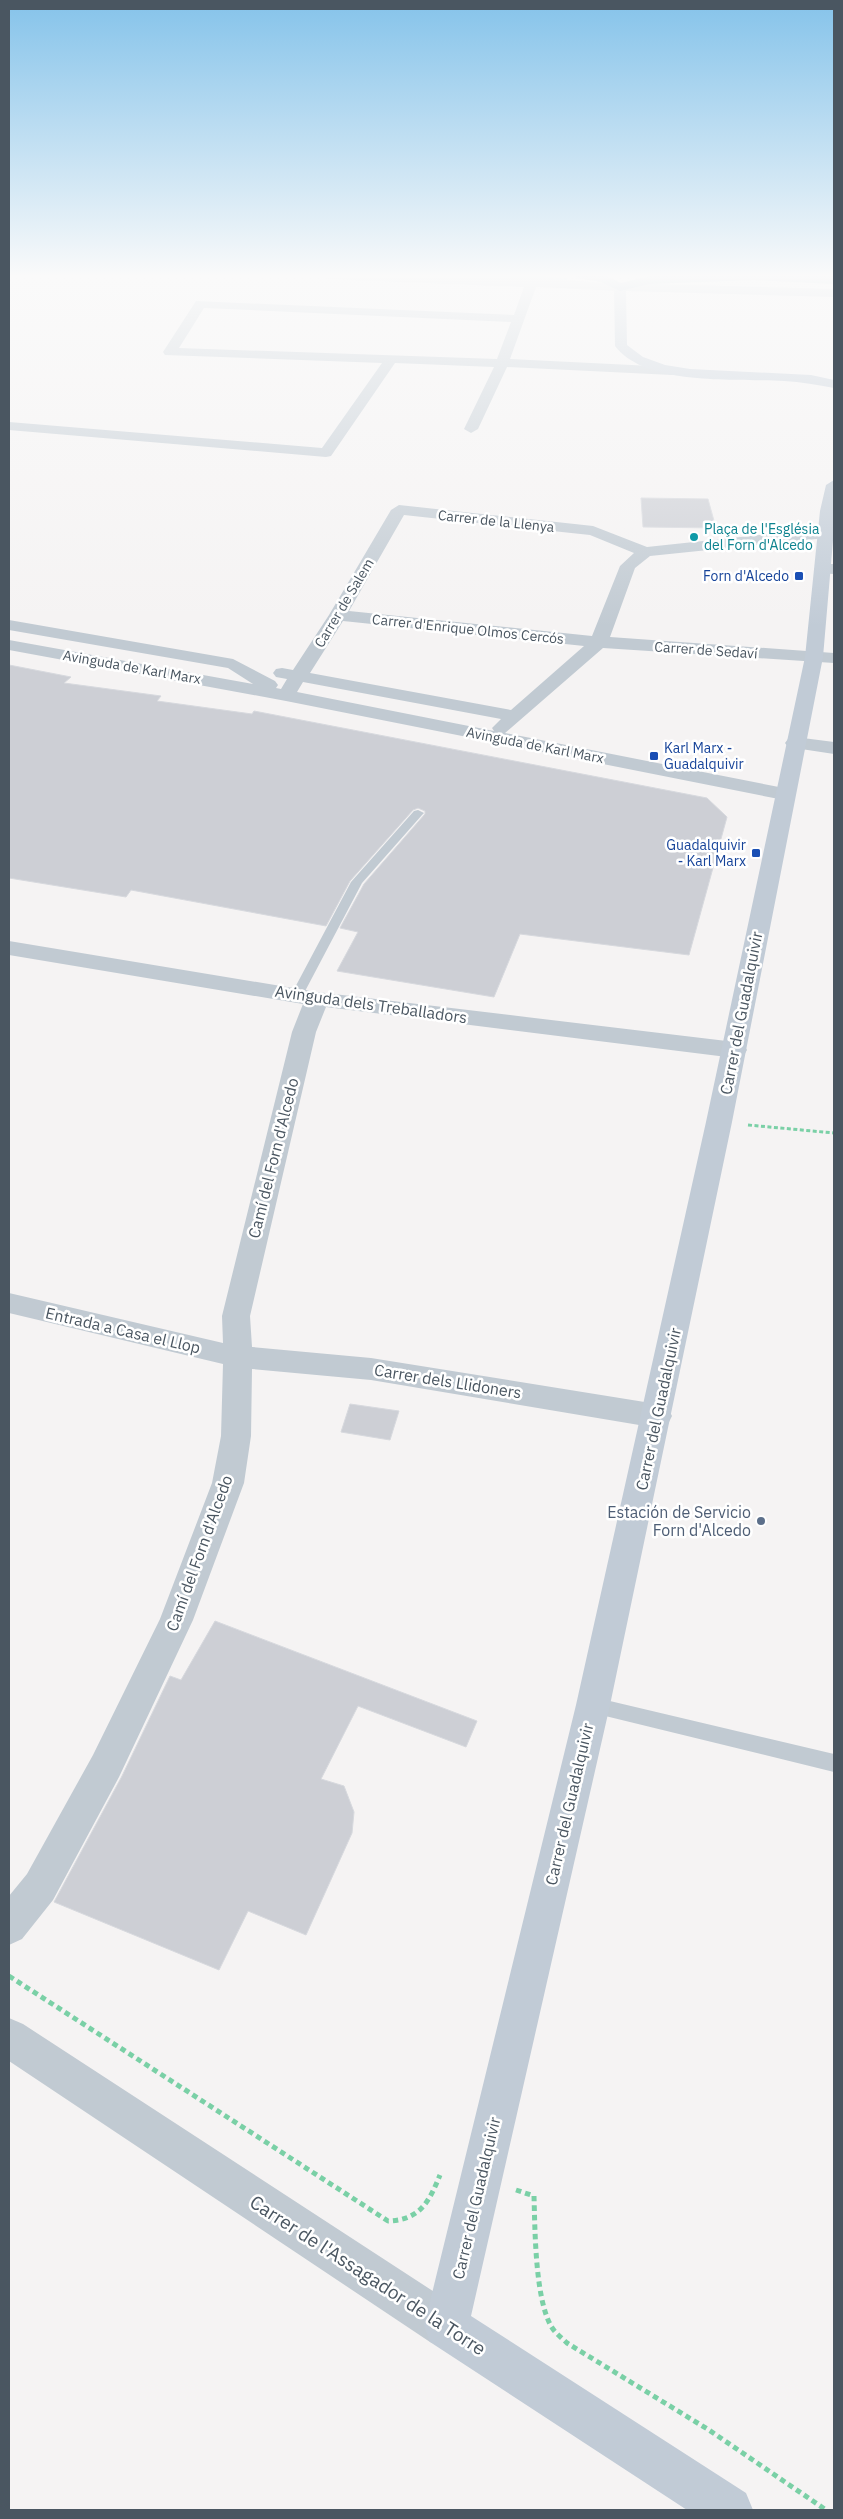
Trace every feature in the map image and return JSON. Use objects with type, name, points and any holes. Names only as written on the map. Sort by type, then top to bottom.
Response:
[{"type":"street","points":[[9,426],[326,453],[368,393]]},
{"type":"street","points":[[471,430],[488,393]]},
{"type":"street","name":"Carrer del Guadalquivir","points":[[446,2326],[593,1704],[657,1416],[719,1122],[784,794],[814,657],[828,569],[826,533],[834,485]]},
{"type":"street","name":"Carrer de la Llenya","points":[[399,510],[593,531],[645,552]]},
{"type":"street","name":"Carrer de Salem","points":[[286,695],[338,615],[399,510]]},
{"type":"street","points":[[493,737],[514,716],[599,642],[628,566],[645,552],[826,533]]},
{"type":"street","name":"Carrer d'Enrique Olmos Cercós","points":[[338,615],[599,642]]},
{"type":"street","name":"Avinguda de Karl Marx","points":[[9,625],[514,716]]},
{"type":"street","name":"Carrer de Sedaví","points":[[599,642],[834,658]]},
{"type":"street","name":"Avinguda de Karl Marx","points":[[9,644],[286,695],[784,794]]},
{"type":"street","name":"Avinguda de Karl Marx","points":[[233,664],[286,695]]},
{"type":"street","points":[[795,743],[834,748]]},
{"type":"street","name":"Avinguda dels Treballadors","points":[[9,948],[307,997],[734,1050]]},
{"type":"street","name":"Camí del Forn d'Alcedo","points":[[9,1926],[40,1887],[106,1766],[176,1620],[228,1483],[236,1436],[238,1357],[236,1316],[304,1032],[307,997]]},
{"type":"street","name":"Entrada a Casa el Llop","points":[[9,1303],[238,1357]]},
{"type":"street","name":"Carrer dels Llidoners","points":[[238,1357],[371,1369],[657,1416]]},
{"type":"street","name":"Carrer de l'Assagador de la Torre","points":[[9,2038],[729,2510]]},
{"type":"lane","name":"Camí del Forn d'Alcedo","points":[[307,997],[357,882],[418,813]]},
{"type":"lane","points":[[593,1704],[834,1763]]},
{"type":"path","points":[[719,1122],[834,1133]]},
{"type":"building","points":[[641,498],[708,499],[716,528],[643,527]]},
{"type":"building","points":[[9,665],[71,677],[64,683],[161,696],[157,701],[252,714],[254,711],[707,798],[727,817],[689,955],[520,934],[494,997],[337,971],[358,932],[340,928],[364,884],[425,814],[425,811],[418,808],[413,810],[350,881],[326,926],[131,890],[126,897],[9,878]]},
{"type":"building","points":[[350,1404],[399,1411],[390,1440],[341,1432]]},
{"type":"building","points":[[215,1621],[477,1721],[466,1747],[358,1706],[321,1779],[344,1786],[354,1812],[352,1833],[306,1935],[248,1911],[219,1970],[54,1902],[122,1776],[170,1676],[181,1680]]},
{"type":"place","name":"Plaça de l'Església del Forn d'Alcedo","points":[[694,537]]},
{"type":"place","name":"Forn d'Alcedo","points":[[799,576]]},
{"type":"place","name":"Karl Marx - Guadalquivir","points":[[654,756]]},
{"type":"place","name":"Guadalquivir - Karl Marx","points":[[756,853]]},
{"type":"place","name":"Estación de Servicio Forn d'Alcedo","points":[[761,1521]]}]
